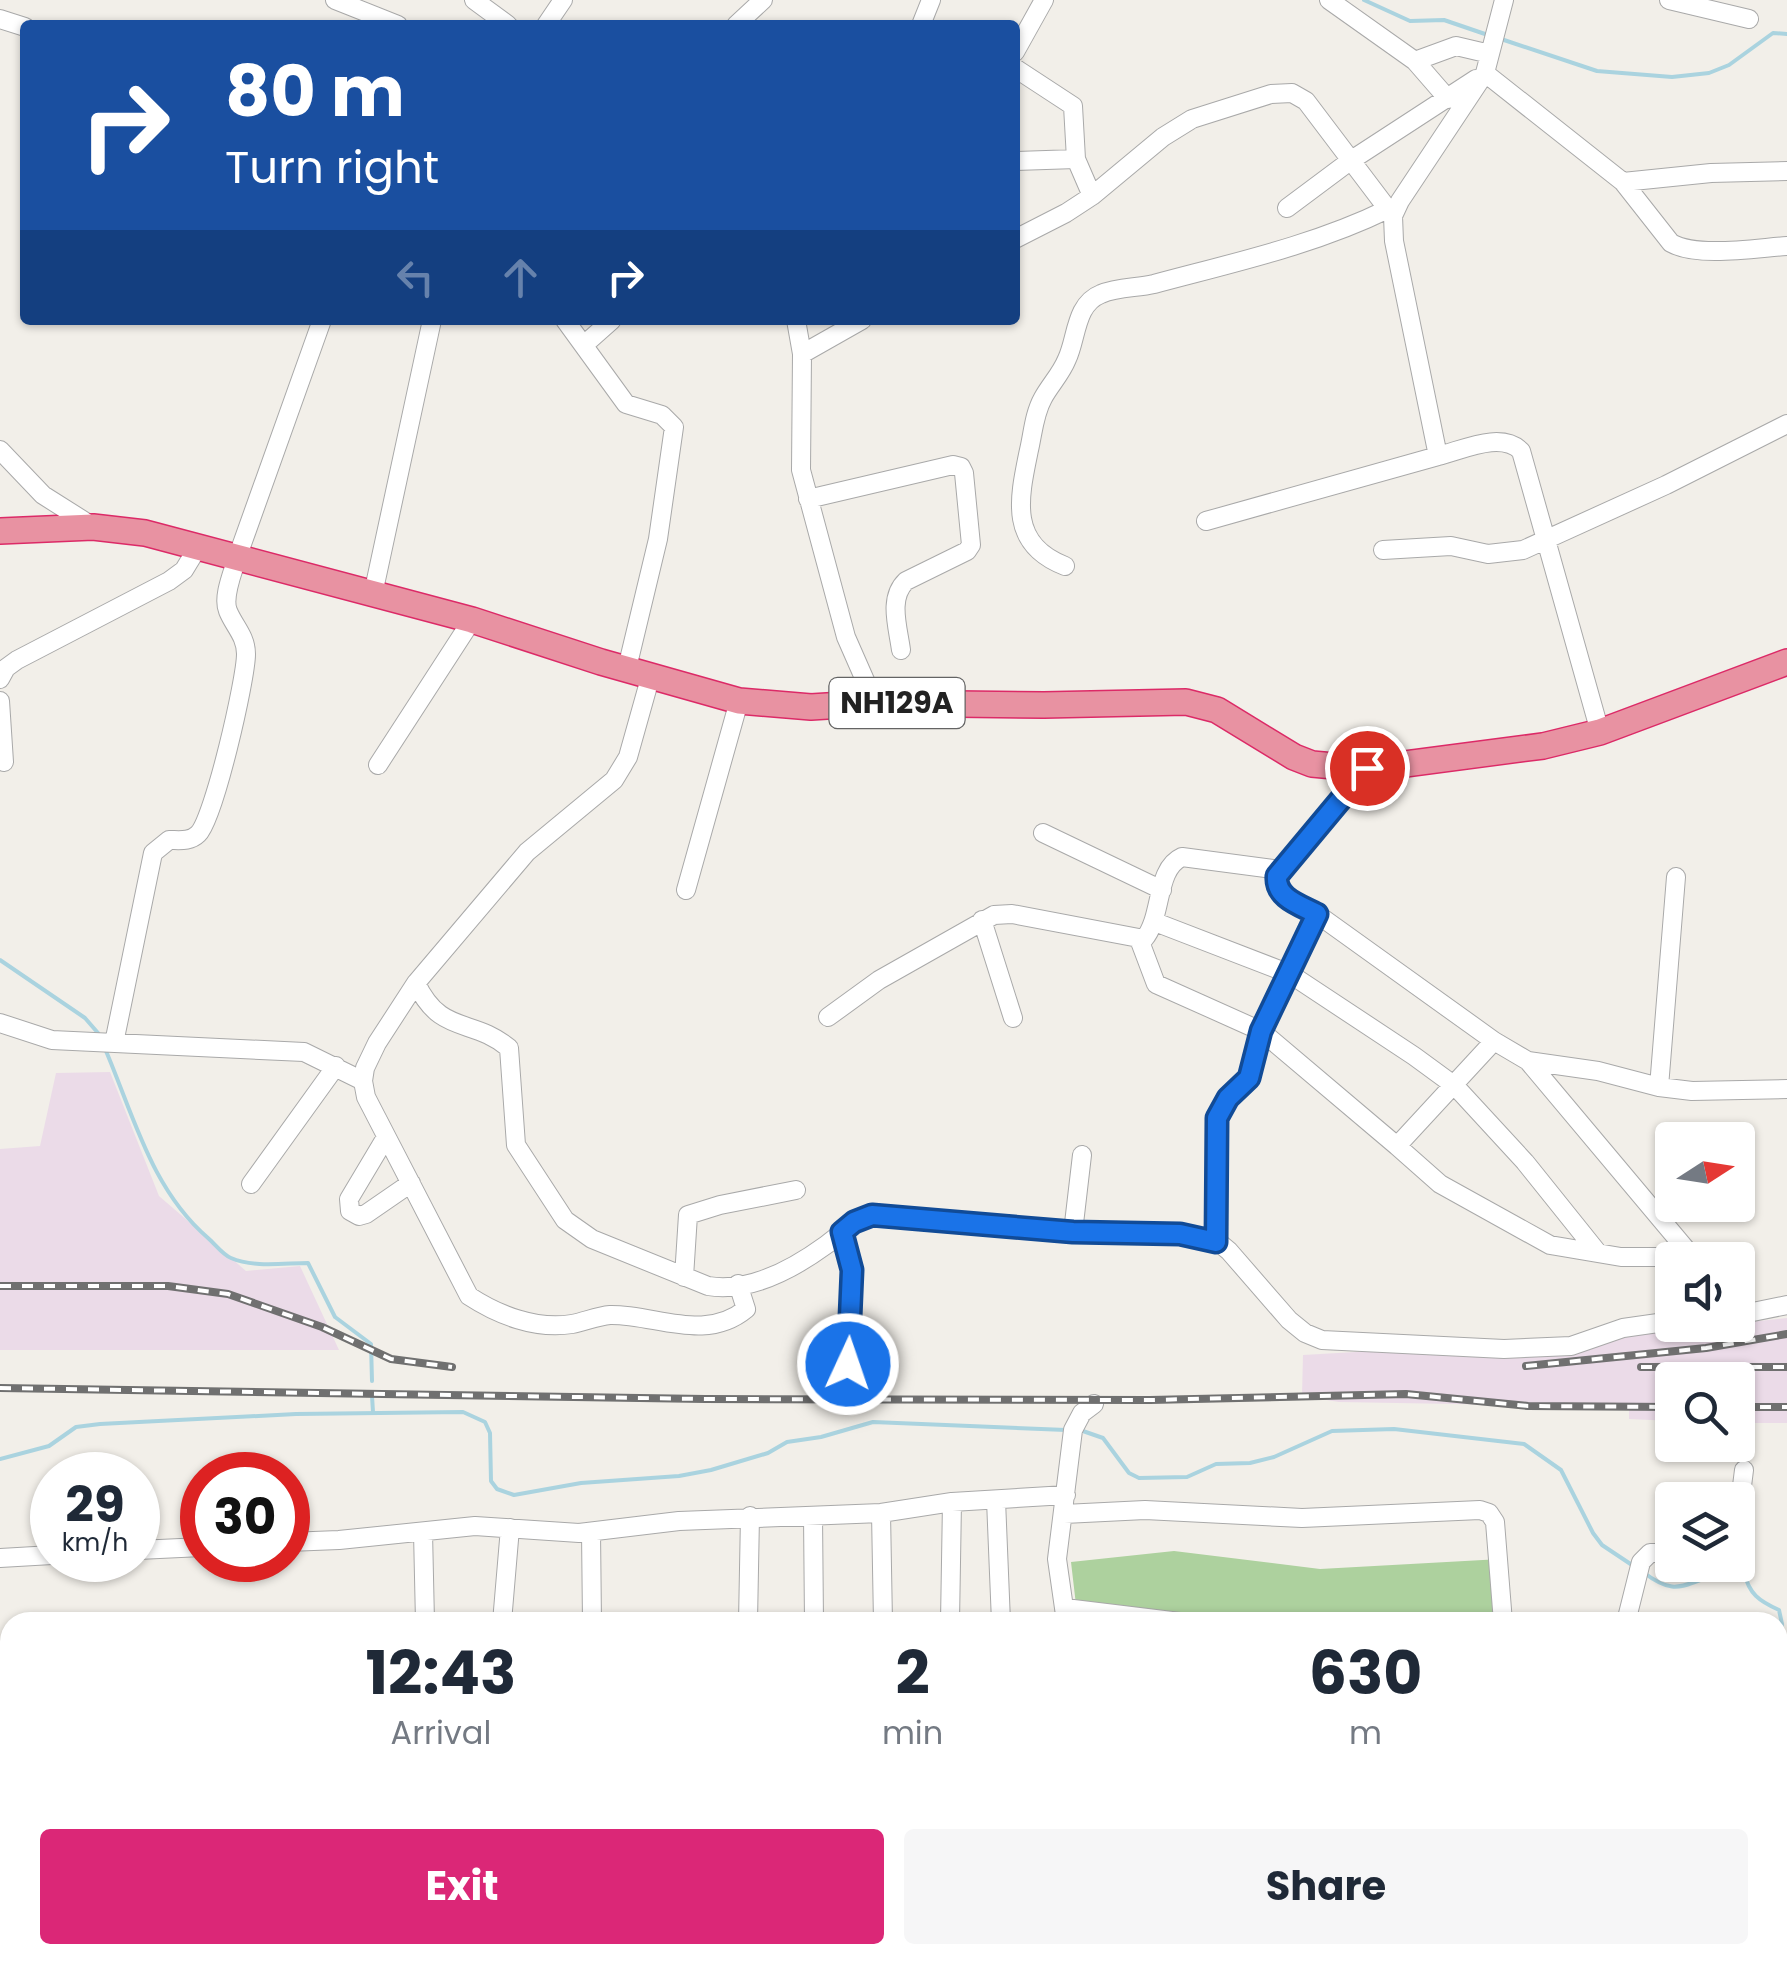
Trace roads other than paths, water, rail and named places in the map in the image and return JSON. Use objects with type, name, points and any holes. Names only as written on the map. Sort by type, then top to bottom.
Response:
[{"type":"highway","name":"NH129A","points":[[0,531],[120,528],[472,620],[739,701],[811,707],[874,703],[1186,702],[1217,710],[1312,764],[1367,768],[1543,746],[1600,732],[1787,662]]},
{"type":"street","points":[[335,0],[385,20]]},
{"type":"street","points":[[474,0],[501,20]]},
{"type":"street","points":[[741,20],[763,0]]},
{"type":"street","points":[[1020,43],[1044,0]]},
{"type":"street","points":[[1329,0],[1415,61],[1448,99]]},
{"type":"street","points":[[1065,566],[1044,556],[1027,534],[1019,497],[1035,415],[1070,355],[1080,315],[1088,303],[1101,294],[1149,285],[1391,213],[1487,64],[1504,0]]},
{"type":"street","points":[[1669,0],[1749,19]]},
{"type":"street","points":[[1415,61],[1456,46],[1487,64],[1623,182],[1671,243],[1680,248],[1787,246]]},
{"type":"street","points":[[1286,208],[1350,161],[1448,99],[1487,64]]},
{"type":"street","points":[[1020,71],[1073,106],[1076,159],[1092,196]]},
{"type":"street","points":[[1020,236],[1092,196],[1163,137],[1192,119],[1271,94],[1292,94],[1306,101],[1391,213],[1438,456]]},
{"type":"street","points":[[1020,161],[1076,159]]},
{"type":"street","points":[[1623,182],[1711,173],[1787,171]]},
{"type":"street","points":[[114,1042],[153,852],[169,840],[197,836],[220,775],[246,652],[226,604],[237,558],[320,325]]},
{"type":"street","points":[[373,594],[431,325]]},
{"type":"street","points":[[570,325],[626,404],[668,419],[674,427],[628,757],[614,780],[527,852],[416,983],[377,1043],[363,1081],[366,1097],[469,1296],[486,1307],[519,1319],[560,1325],[613,1315],[681,1327],[712,1323],[746,1309],[738,1284]]},
{"type":"street","points":[[585,344],[606,325]]},
{"type":"street","points":[[797,325],[802,354],[799,456],[846,637],[874,703]]},
{"type":"street","points":[[802,354],[853,325]]},
{"type":"street","points":[[1383,550],[1451,546],[1503,554],[1546,541],[1787,424]]},
{"type":"street","points":[[1206,521],[1438,456],[1500,441],[1512,442],[1521,451],[1600,732]]},
{"type":"street","points":[[0,450],[43,494],[93,526]]},
{"type":"street","points":[[808,499],[953,465],[964,473],[971,545],[967,551],[898,588],[894,597],[901,650]]},
{"type":"street","points":[[0,678],[17,660],[170,581],[184,570],[198,548]]},
{"type":"street","points":[[378,765],[472,620]]},
{"type":"street","points":[[0,701],[4,762]]},
{"type":"street","points":[[686,890],[739,701]]},
{"type":"street","points":[[1367,768],[1280,870],[1276,880],[1282,894],[1317,914],[1494,1041],[1528,1061],[1680,1242]]},
{"type":"street","points":[[1043,833],[1162,890]]},
{"type":"street","points":[[828,1017],[878,980],[994,915],[1012,914],[1139,939],[1148,936],[1155,922],[1162,890],[1176,858],[1280,870]]},
{"type":"street","points":[[1659,1087],[1676,877]]},
{"type":"street","points":[[1216,1242],[1217,1118],[1228,1098],[1249,1078],[1261,1031],[1317,914]]},
{"type":"street","points":[[982,920],[1013,1018]]},
{"type":"street","points":[[1155,922],[1290,974],[1414,1056],[1454,1086],[1525,1162],[1598,1253]]},
{"type":"street","points":[[1139,939],[1156,984],[1261,1031],[1440,1184],[1550,1245],[1655,1258]]},
{"type":"street","points":[[416,983],[437,1016],[509,1048],[516,1145],[571,1226],[645,1263],[719,1288],[766,1280],[854,1222],[872,1215],[1073,1232],[1180,1234],[1216,1242],[1229,1251],[1289,1320],[1322,1340],[1504,1349],[1554,1347],[1655,1323]]},
{"type":"street","points":[[0,1023],[52,1040],[294,1050],[312,1054],[363,1081]]},
{"type":"street","points":[[1397,1146],[1494,1041]]},
{"type":"street","points":[[1528,1061],[1692,1091],[1787,1090]]},
{"type":"street","points":[[251,1184],[336,1066]]},
{"type":"street","points":[[386,1137],[350,1199],[350,1211],[358,1216],[366,1214],[411,1183]]},
{"type":"street","points":[[1073,1232],[1082,1155]]},
{"type":"street","points":[[684,1276],[688,1216],[796,1190]]},
{"type":"street","points":[[842,1232],[852,1270],[848,1364]]},
{"type":"street","points":[[1755,1311],[1787,1305]]},
{"type":"street","points":[[1064,1612],[1057,1559],[1073,1430],[1082,1413],[1094,1404]]},
{"type":"street","points":[[1742,1482],[1744,1470]]},
{"type":"street","points":[[310,1540],[486,1526],[548,1533],[591,1532],[750,1516],[881,1513],[952,1502],[1066,1495]]},
{"type":"street","points":[[996,1500],[1001,1612]]},
{"type":"street","points":[[950,1612],[952,1502]]},
{"type":"street","points":[[1064,1514],[1145,1510],[1302,1518],[1480,1510],[1495,1522],[1503,1612]]},
{"type":"street","points":[[881,1513],[883,1612]]},
{"type":"street","points":[[748,1612],[750,1516]]},
{"type":"street","points":[[813,1516],[814,1612]]},
{"type":"street","points":[[503,1612],[510,1528]]},
{"type":"street","points":[[423,1532],[424,1612]]},
{"type":"street","points":[[591,1532],[592,1612]]},
{"type":"street","points":[[1628,1612],[1639,1568],[1650,1553],[1655,1553]]},
{"type":"street","points":[[0,1558],[30,1556]]},
{"type":"waterway","points":[[1364,0],[1410,21],[1444,20],[1485,34]]},
{"type":"waterway","points":[[1504,40],[1597,71],[1672,77],[1709,73],[1729,65],[1773,33],[1787,34]]},
{"type":"waterway","points":[[0,960],[85,1018],[98,1033]]},
{"type":"waterway","points":[[106,1051],[146,1151],[172,1198],[231,1258],[259,1264],[308,1263],[335,1317],[371,1344],[372,1381]]},
{"type":"waterway","points":[[372,1396],[373,1412]]},
{"type":"waterway","points":[[0,1459],[49,1446],[76,1427],[100,1424],[296,1414],[463,1412],[485,1422],[490,1433],[491,1481],[497,1489],[514,1495],[581,1483],[711,1470],[768,1453],[787,1442],[873,1422],[1066,1430]]},
{"type":"waterway","points":[[1080,1430],[1103,1438],[1129,1473],[1139,1478],[1187,1477],[1216,1464],[1250,1463],[1274,1457],[1332,1431],[1394,1429],[1524,1444],[1561,1470],[1602,1545],[1635,1567]]},
{"type":"waterway","points":[[1643,1572],[1673,1587],[1744,1572],[1756,1596],[1779,1612]]},
{"type":"railway","points":[[0,1286],[168,1286],[228,1294],[322,1327],[391,1359],[452,1367]]},
{"type":"railway","points":[[1526,1366],[1706,1348],[1787,1334]]},
{"type":"railway","points":[[1641,1367],[1787,1367]]},
{"type":"railway","points":[[0,1388],[705,1399],[1150,1400],[1406,1394],[1528,1406],[1655,1407]]},
{"type":"railway","points":[[1755,1407],[1787,1407]]}]
